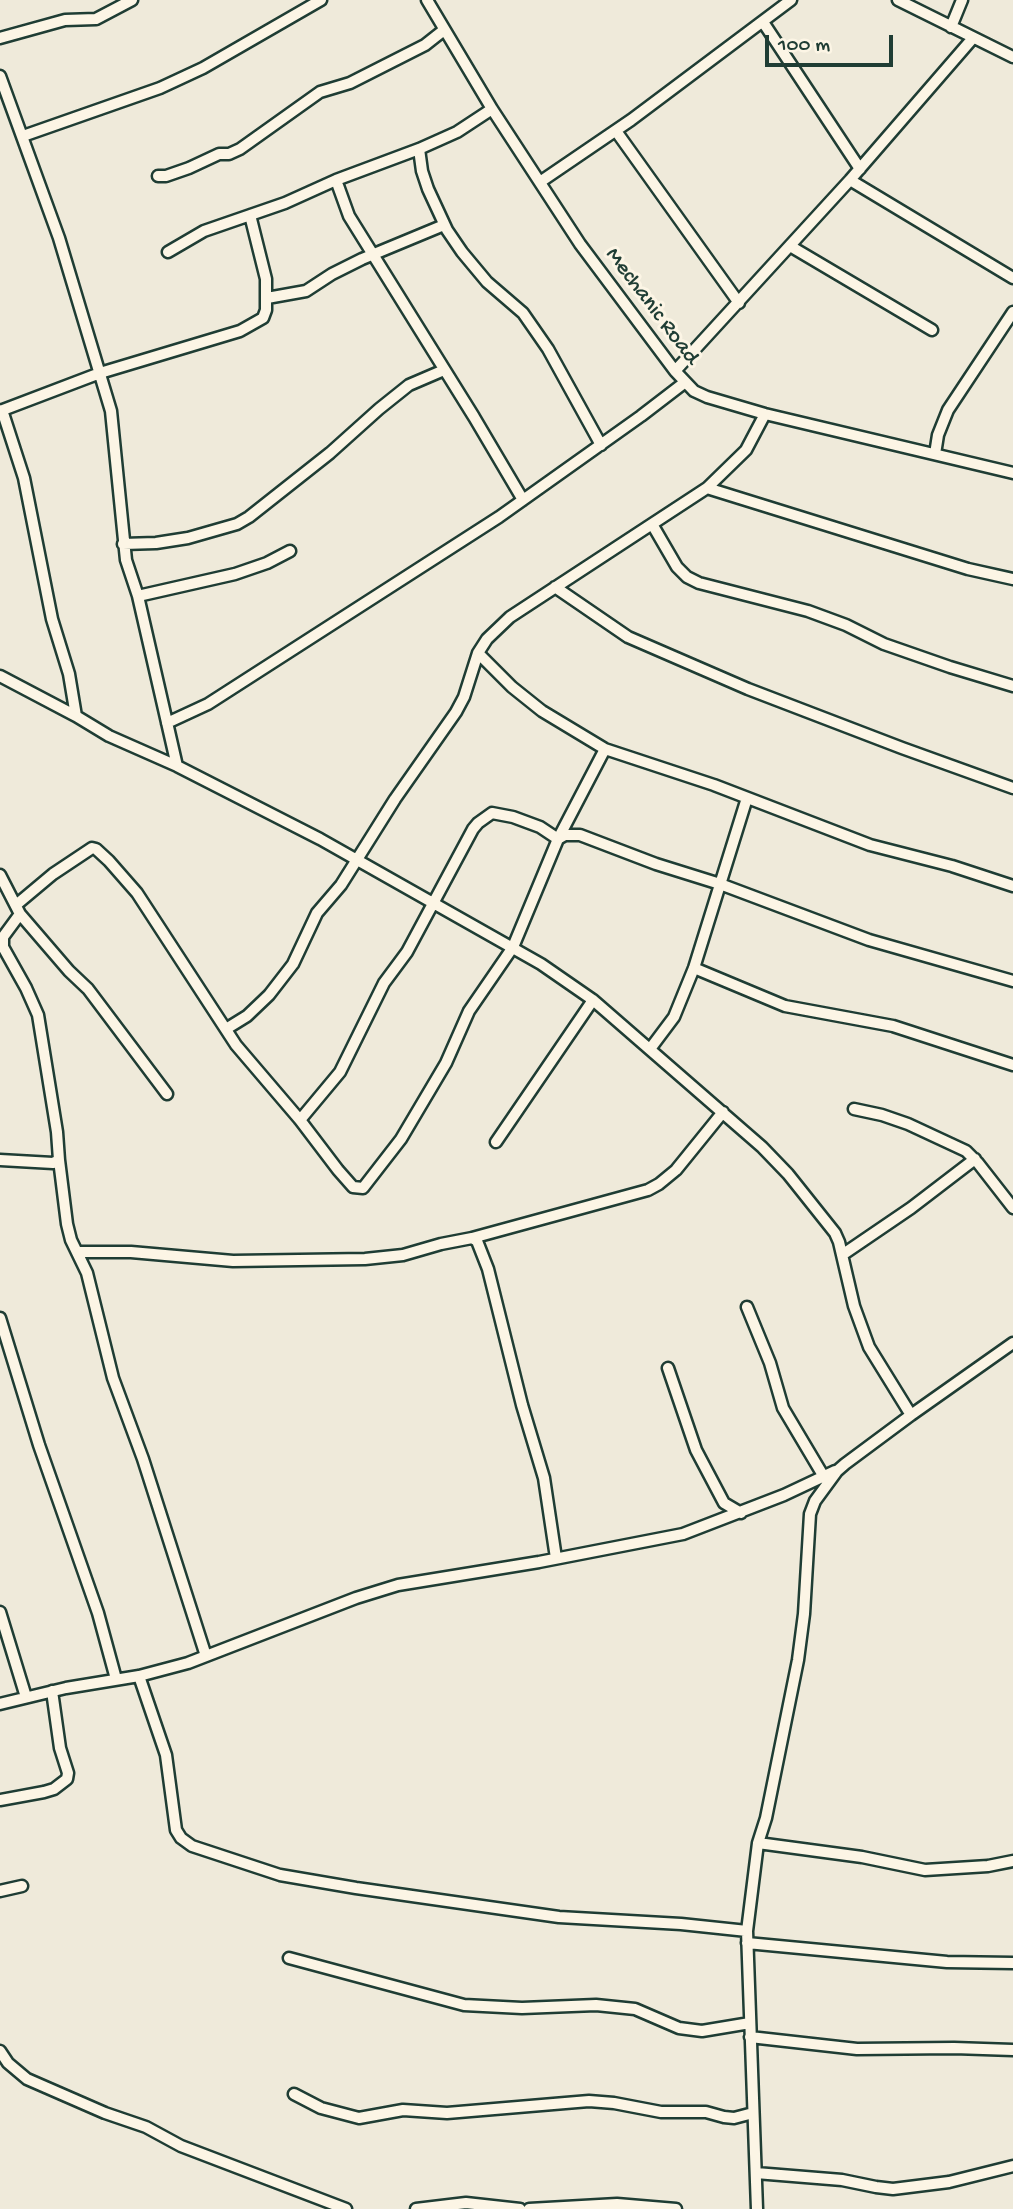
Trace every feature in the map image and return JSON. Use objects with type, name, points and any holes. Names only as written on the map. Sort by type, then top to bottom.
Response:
[{"type":"street","points":[[0,38],[65,19],[96,19],[132,0]]},
{"type":"street","points":[[23,136],[160,88],[203,68],[321,0]]},
{"type":"street","name":"Mechanic Road","points":[[427,0],[492,109],[580,244],[684,383],[707,397],[765,414],[1013,473]]},
{"type":"street","points":[[540,182],[616,131],[792,0]]},
{"type":"street","points":[[898,0],[1013,57]]},
{"type":"street","points":[[951,27],[962,0]]},
{"type":"street","points":[[763,22],[860,169]]},
{"type":"street","points":[[158,176],[166,176],[240,149],[320,92],[351,83],[425,45],[444,30]]},
{"type":"street","points":[[675,371],[860,169],[972,37]]},
{"type":"street","points":[[0,76],[60,238],[111,411],[126,561],[138,596],[177,766]]},
{"type":"street","points":[[168,251],[204,231],[285,203],[336,180],[419,149],[457,132],[492,109]]},
{"type":"street","points":[[616,131],[739,303]]},
{"type":"street","points":[[419,149],[428,189],[444,225],[487,282],[523,313],[548,349],[601,444]]},
{"type":"street","points":[[336,180],[349,215],[523,500]]},
{"type":"street","points":[[850,180],[1013,278]]},
{"type":"street","points":[[76,716],[69,674],[52,619],[24,478],[1,411],[100,373],[240,331],[263,318],[267,279],[250,215]]},
{"type":"street","points":[[267,298],[306,291],[332,274],[406,239],[444,225]]},
{"type":"street","points":[[790,246],[932,330]]},
{"type":"street","points":[[935,454],[938,435],[948,410],[1013,312]]},
{"type":"street","points":[[124,544],[188,538],[237,524],[331,453],[409,385],[444,370]]},
{"type":"street","points":[[167,723],[208,704],[523,500],[684,383]]},
{"type":"street","points":[[226,1029],[247,1016],[269,995],[293,964],[317,913],[341,885],[395,799],[456,712],[486,639],[496,628],[555,587],[706,488],[746,450],[765,414]]},
{"type":"street","points":[[706,488],[968,569],[1013,579]]},
{"type":"street","points":[[652,524],[677,567],[687,577],[699,583],[808,611],[846,625],[884,644],[1013,685]]},
{"type":"street","points":[[138,596],[235,574],[267,563],[290,551]]},
{"type":"street","points":[[555,587],[628,637],[761,694],[1013,788]]},
{"type":"street","points":[[478,653],[512,687],[542,710],[605,749],[747,798],[870,845],[952,866],[1013,886]]},
{"type":"street","points":[[0,676],[109,736],[177,766],[320,839],[513,947],[566,979],[593,1000],[723,1112],[788,1174],[835,1233],[849,1289],[869,1347],[911,1415]]},
{"type":"street","points":[[206,1656],[143,1459],[113,1378],[88,1277],[67,1224],[57,1132],[38,1015],[3,947],[3,937],[18,909],[53,874],[92,848],[96,849],[137,893],[236,1045],[300,1120],[338,1170],[354,1187],[363,1188],[401,1139],[446,1063],[474,1003],[513,947],[558,839],[605,749]]},
{"type":"street","points":[[650,1049],[674,1017],[694,968],[747,798]]},
{"type":"street","points":[[300,1120],[340,1072],[384,983],[407,952],[478,823],[492,813],[513,817],[540,827],[558,839]]},
{"type":"street","points":[[558,839],[565,835],[580,835],[869,940],[1013,981]]},
{"type":"street","points":[[0,875],[18,909],[69,971],[88,989],[167,1094]]},
{"type":"street","points":[[694,968],[785,1006],[893,1026],[1013,1065]]},
{"type":"street","points":[[496,1142],[593,1000]]},
{"type":"street","points":[[854,1109],[908,1124],[966,1151],[1013,1208]]},
{"type":"street","points":[[77,1252],[131,1252],[233,1261],[365,1259],[403,1255],[648,1190],[676,1170],[723,1112]]},
{"type":"street","points":[[842,1255],[911,1208],[975,1159]]},
{"type":"street","points":[[0,1160],[53,1163],[59,1160]]},
{"type":"street","points":[[471,1238],[477,1241],[481,1248],[488,1269],[522,1405],[541,1467],[556,1558]]},
{"type":"street","points":[[747,1307],[770,1363],[783,1408],[824,1477]]},
{"type":"street","points":[[0,1318],[39,1445],[98,1613],[116,1679]]},
{"type":"street","points":[[0,1704],[52,1691],[139,1676],[206,1656],[356,1598],[398,1585],[683,1534],[741,1513],[837,1471],[1013,1343]]},
{"type":"street","points":[[668,1368],[696,1450],[724,1503],[741,1513]]},
{"type":"street","points":[[755,2209],[747,1931],[758,1843],[766,1818],[798,1660],[804,1614],[810,1514],[815,1501],[837,1471]]},
{"type":"street","points":[[0,1612],[26,1697]]},
{"type":"street","points":[[139,1676],[166,1755],[176,1830],[181,1838],[192,1846],[280,1875],[356,1888],[559,1917],[747,1931]]},
{"type":"street","points":[[0,1800],[54,1789],[67,1779],[52,1691]]},
{"type":"street","points":[[758,1843],[862,1857],[925,1870],[970,1868],[1013,1861]]},
{"type":"street","points":[[0,1891],[22,1886]]},
{"type":"street","points":[[747,1943],[947,1962],[1013,1963]]},
{"type":"street","points":[[289,1958],[461,2005],[522,2008],[596,2004],[635,2009],[679,2028],[702,2031],[750,2023]]},
{"type":"street","points":[[750,2038],[858,2049],[1013,2050]]},
{"type":"street","points":[[0,2051],[8,2063],[27,2079],[105,2113],[146,2127],[181,2146],[346,2209]]},
{"type":"street","points":[[295,2094],[321,2108],[359,2118],[403,2110],[447,2112],[589,2101],[670,2113],[706,2112],[724,2118],[753,2113]]},
{"type":"street","points":[[756,2174],[842,2180],[893,2189],[949,2182],[1013,2166]]},
{"type":"street","points":[[415,2209],[466,2203],[520,2209]]},
{"type":"street","points":[[529,2209],[617,2204],[676,2209]]}]
